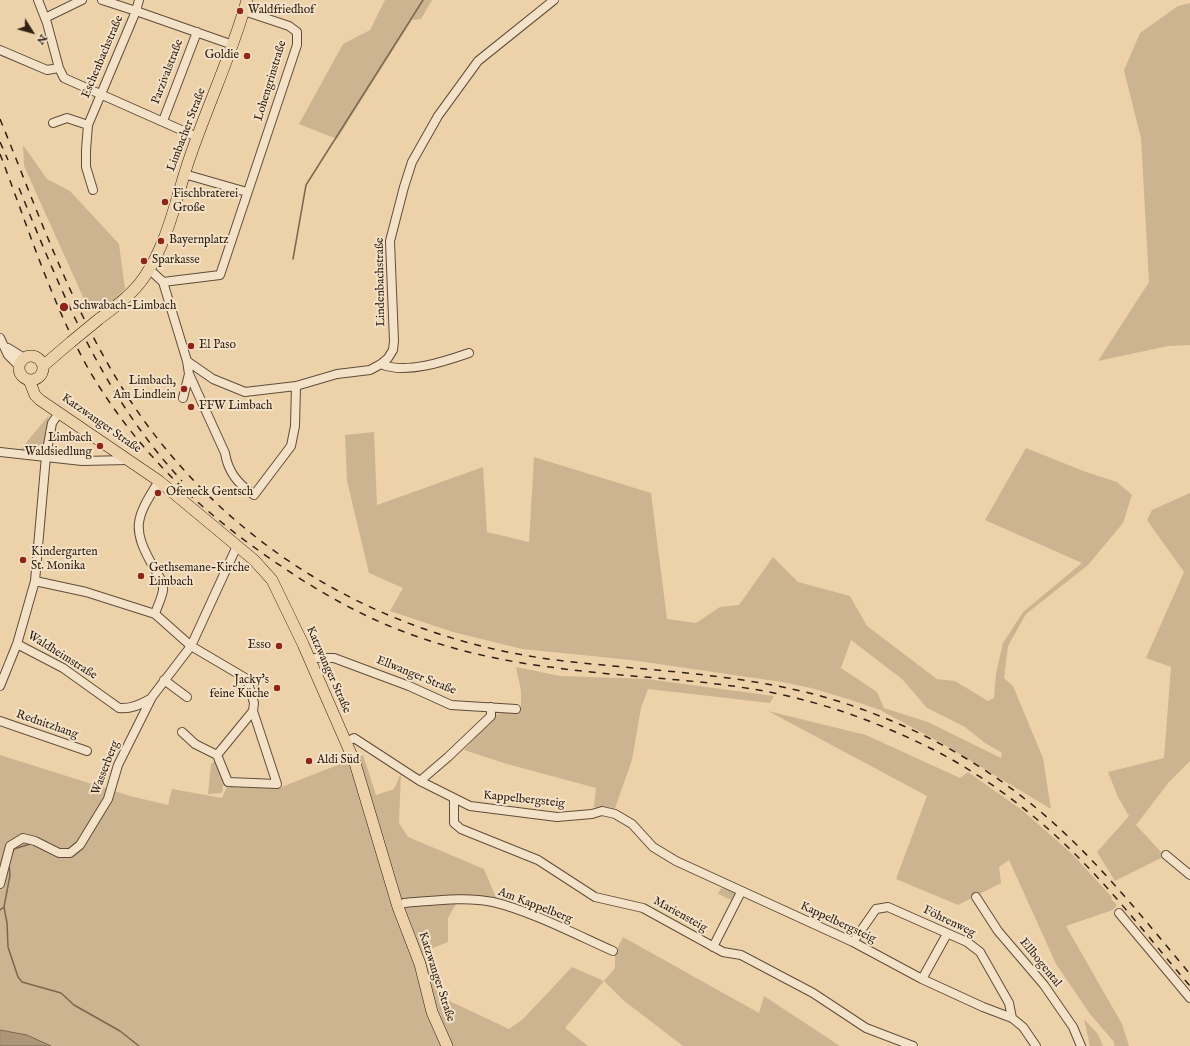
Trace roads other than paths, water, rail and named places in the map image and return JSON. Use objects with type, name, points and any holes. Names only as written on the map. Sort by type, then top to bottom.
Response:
[{"type":"main road","name":"Limbacher Straße","points":[[41,362],[60,351],[130,294],[149,269],[165,238],[184,174],[233,45],[245,5]]},
{"type":"main road","points":[[34,356],[41,362],[40,376],[32,380],[21,375],[21,362],[34,356]]},
{"type":"main road","name":"Katzwanger Straße","points":[[32,380],[35,395],[159,481],[254,560],[272,580],[355,763],[398,907],[420,964],[432,1012],[446,1045]]},
{"type":"street","points":[[38,0],[46,18],[59,68],[64,78],[197,137]]},
{"type":"street","points":[[46,18],[82,0]]},
{"type":"street","points":[[102,0],[136,10],[140,0]]},
{"type":"street","name":"Lindenbachstraße","points":[[381,364],[393,350],[394,341],[390,241],[412,162],[438,116],[478,61],[554,0]]},
{"type":"street","name":"Lohengrinstraße","points":[[163,282],[220,275],[297,44],[297,32],[290,26],[245,5]]},
{"type":"street","name":"Eschenbachstraße","points":[[93,190],[86,167],[88,125],[136,10],[233,45]]},
{"type":"street","name":"Parzivalstraße","points":[[163,121],[197,32]]},
{"type":"street","points":[[0,50],[47,70],[59,68]]},
{"type":"street","points":[[53,123],[67,118],[88,125]]},
{"type":"street","points":[[184,174],[247,192]]},
{"type":"street","points":[[149,269],[163,282],[189,374],[225,453],[228,467],[244,488],[254,495],[291,446],[295,426],[296,386]]},
{"type":"street","points":[[1,341],[21,362]]},
{"type":"street","points":[[186,361],[213,379],[245,392],[296,386],[336,374],[370,370],[381,364],[387,367],[412,367],[437,363],[469,353]]},
{"type":"street","points":[[183,398],[189,374]]},
{"type":"street","name":"Waldheimstraße","points":[[60,413],[52,423],[46,456],[35,581],[17,644],[63,668],[119,708],[127,709],[141,705],[152,697]]},
{"type":"street","points":[[0,452],[82,461],[129,460]]},
{"type":"street","points":[[155,614],[163,590],[161,581],[141,545],[137,527],[143,506],[159,481]]},
{"type":"street","name":"Wasserberg","points":[[0,884],[10,846],[23,838],[35,841],[59,853],[70,853],[80,845],[108,799],[118,765],[152,697],[191,646],[237,546]]},
{"type":"street","points":[[35,581],[86,592],[155,614],[191,646],[247,679],[254,702],[253,711],[277,784],[228,782],[217,755],[195,744],[182,732]]},
{"type":"street","points":[[0,686],[17,644]]},
{"type":"street","name":"Ellwanger Straße","points":[[310,661],[315,658],[334,658],[409,686],[451,705],[516,709]]},
{"type":"street","points":[[164,680],[187,697]]},
{"type":"street","points":[[420,781],[448,757],[491,716],[491,707]]},
{"type":"street","points":[[217,755],[253,711]]},
{"type":"street","name":"Rednitzhang","points":[[0,721],[87,751]]},
{"type":"street","name":"Kappelbergsteig","points":[[346,742],[354,738],[358,740],[420,781],[470,806],[490,810],[517,810],[557,817],[592,814],[602,811],[615,814],[632,824],[653,847],[663,853],[741,892],[854,942],[922,978],[983,1007],[1012,1018],[1023,1027],[1036,1046]]},
{"type":"street","name":"Mariensteig","points":[[454,799],[454,823],[461,829],[538,860],[595,896],[643,908],[723,952],[741,955],[813,993],[866,1028],[913,1046]]},
{"type":"street","points":[[1166,855],[1190,875]]},
{"type":"street","points":[[713,947],[741,892]]},
{"type":"street","name":"Ellbogental","points":[[976,897],[998,931],[1044,986],[1073,1027],[1081,1046]]},
{"type":"street","name":"Am Kappelberg","points":[[398,907],[404,903],[456,900],[493,902],[537,918],[613,951]]},
{"type":"street","name":"Föhrenweg","points":[[854,942],[876,909],[888,907],[967,942],[980,952],[1009,1003],[1012,1018]]},
{"type":"street","points":[[1119,913],[1190,998]]},
{"type":"street","points":[[922,978],[947,934]]},
{"type":"waterway","points":[[293,259],[306,185],[423,0]]},
{"type":"waterway","points":[[12,854],[14,849],[30,844]]},
{"type":"waterway","points":[[9,863],[10,875],[4,907],[7,923],[8,947],[18,977],[22,982],[61,993],[74,1005],[120,1031],[139,1046]]},
{"type":"waterway","points":[[0,910],[4,907]]},
{"type":"railway","points":[[0,119],[72,293],[115,377],[141,416],[170,454],[209,496],[251,533],[296,566],[344,594],[394,617],[446,636],[500,650],[556,660],[716,676],[756,682],[834,700],[898,723],[947,748],[994,776],[1059,828],[1094,862],[1143,917],[1190,974]]},
{"type":"railway","points":[[0,142],[8,160]]},
{"type":"railway","points":[[0,154],[63,318],[89,370],[106,397],[143,446],[186,491],[233,531],[275,562],[348,607],[407,633],[460,650],[532,665],[606,674],[718,684],[774,693],[794,697],[853,715],[910,738],[948,758],[988,782],[1044,825],[1078,857],[1107,888],[1190,986]]},
{"type":"railway","points":[[19,188],[69,305],[107,379],[129,414],[154,448],[182,481]]},
{"type":"place","name":"Waldfriedhof","points":[[240,11]]},
{"type":"place","name":"Goldie","points":[[247,56]]},
{"type":"place","name":"Fischbraterei Große","points":[[165,202]]},
{"type":"place","name":"Bayernplatz","points":[[161,241]]},
{"type":"place","name":"Sparkasse","points":[[144,261]]},
{"type":"place","name":"Schwabach-Limbach","points":[[64,307]]},
{"type":"place","name":"El Paso","points":[[191,346]]},
{"type":"place","name":"Limbach, Am Lindlein","points":[[184,389]]},
{"type":"place","name":"FFW Limbach","points":[[191,407]]},
{"type":"place","name":"Limbach Waldsiedlung","points":[[100,446]]},
{"type":"place","name":"Ofeneck Gentsch","points":[[158,493]]},
{"type":"place","name":"Kindergarten St. Monika","points":[[23,560]]},
{"type":"place","name":"Gethsemane-Kirche Limbach","points":[[141,576]]},
{"type":"place","name":"Esso","points":[[279,646]]},
{"type":"place","name":"Jacky's feine Küche","points":[[277,688]]},
{"type":"place","name":"Aldi Süd","points":[[309,761]]}]
